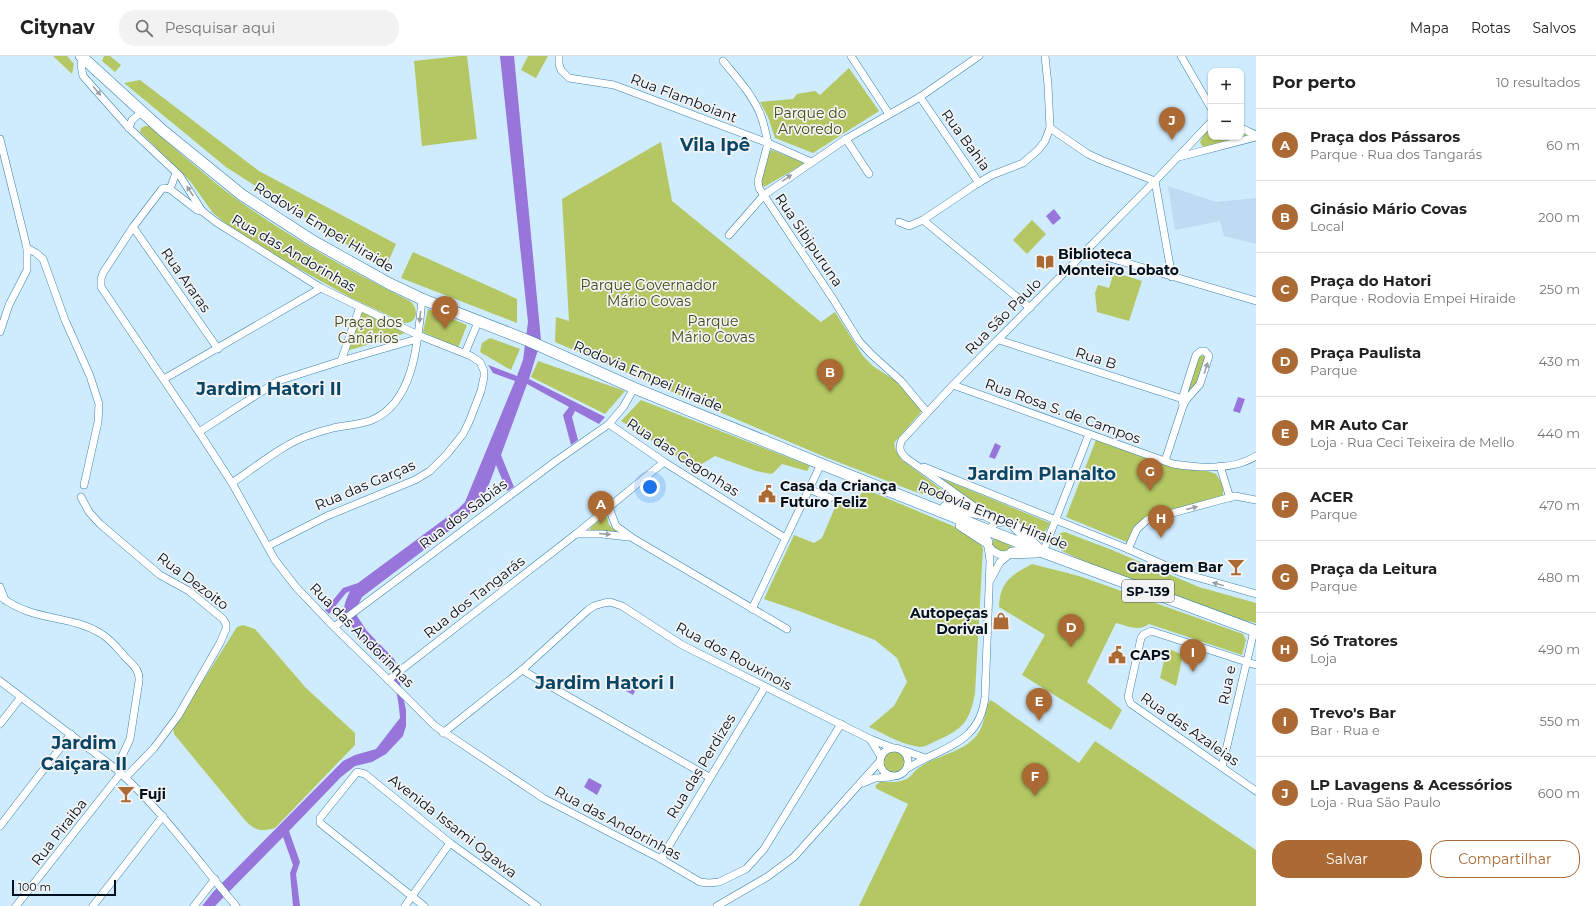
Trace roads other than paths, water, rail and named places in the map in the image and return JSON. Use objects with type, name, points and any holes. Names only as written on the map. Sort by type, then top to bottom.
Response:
[{"type":"main road","name":"Rodovia Empei Hiraide","points":[[82,57],[142,112],[220,179],[273,216],[333,253],[390,284],[478,322],[530,341],[634,388],[821,464],[1042,552],[1255,631]]},
{"type":"main road","points":[[922,503],[986,514],[999,521]]},
{"type":"main road","points":[[922,503],[967,528],[987,544]]},
{"type":"main road","points":[[1015,526],[1042,552]]},
{"type":"main road","points":[[1010,554],[1042,552]]},
{"type":"street","name":"Rua Flamboiant","points":[[559,56],[561,70],[569,78],[614,85],[768,143],[811,162]]},
{"type":"street","points":[[851,56],[889,114]]},
{"type":"street","points":[[729,235],[764,195],[846,139],[920,97],[979,56]]},
{"type":"street","name":"Rua Bahia","points":[[920,97],[979,183],[992,175],[1023,163],[1031,158],[1045,141],[1050,128],[1048,85],[1044,56]]},
{"type":"street","points":[[1181,56],[1209,104]]},
{"type":"street","points":[[82,57],[81,65],[83,76],[129,128],[176,173],[202,211]]},
{"type":"street","points":[[723,61],[747,92],[757,108],[768,143]]},
{"type":"street","points":[[129,128],[132,120],[142,112]]},
{"type":"street","name":"Rua São Paulo","points":[[913,463],[902,455],[900,451],[900,445],[904,436],[1179,157],[1208,125]]},
{"type":"street","points":[[1050,128],[1088,154],[1155,181],[1172,277]]},
{"type":"street","points":[[1204,130],[1197,143],[1200,147],[1206,150]]},
{"type":"street","points":[[1244,130],[1256,136]]},
{"type":"street","points":[[1179,157],[1256,136]]},
{"type":"street","points":[[0,139],[2,160],[27,248],[27,270],[9,305],[0,332]]},
{"type":"street","points":[[846,139],[870,174]]},
{"type":"street","name":"Rua Sibipuruna","points":[[768,143],[758,181],[759,188],[865,348],[901,381],[927,412]]},
{"type":"street","points":[[176,173],[170,189],[197,210],[202,211]]},
{"type":"street","points":[[899,222],[909,226],[923,220],[979,183]]},
{"type":"street","name":"Rua das Andorinhas","points":[[170,189],[162,189],[133,227],[103,274],[101,279],[101,287],[232,483],[284,572],[334,627],[443,733],[543,798],[661,859],[700,882],[709,883],[719,882],[746,869],[764,849],[841,724]]},
{"type":"street","name":"Rua das Andorinhas","points":[[202,211],[216,222],[321,288],[418,337],[465,354]]},
{"type":"street","points":[[923,220],[964,252],[1030,308]]},
{"type":"street","name":"Rua Araras","points":[[133,227],[218,349]]},
{"type":"street","points":[[27,248],[36,253],[43,260],[65,320],[90,376],[99,404],[98,422],[84,485]]},
{"type":"street","points":[[1086,251],[1256,301]]},
{"type":"street","points":[[164,380],[321,288]]},
{"type":"street","points":[[232,483],[284,448],[308,435],[371,421],[389,410],[402,393],[413,365],[422,299]]},
{"type":"street","points":[[341,361],[360,307]]},
{"type":"street","points":[[465,354],[478,322]]},
{"type":"street","points":[[199,432],[278,381],[418,337]]},
{"type":"street","name":"Rua B","points":[[999,340],[1184,402]]},
{"type":"street","points":[[1165,461],[1184,402],[1196,355],[1201,350],[1205,351],[1209,356],[1201,383],[1184,402]]},
{"type":"street","name":"Rua das Garças","points":[[268,546],[327,516],[415,480],[430,471],[441,461],[463,434],[483,384],[484,377],[482,366],[476,359],[465,354]]},
{"type":"street","name":"Rua Rosa S. de Campos","points":[[953,385],[1165,461],[1193,467],[1220,466],[1247,460],[1256,456]]},
{"type":"street","name":"Rua dos Sabiás","points":[[334,627],[568,452],[609,424],[624,406],[634,388]]},
{"type":"street","name":"Rua das Cegonhas","points":[[609,424],[664,462],[785,538]]},
{"type":"street","points":[[1042,552],[1089,434]]},
{"type":"street","name":"Rua dos Tangarás","points":[[388,680],[609,508],[664,462]]},
{"type":"street","points":[[913,463],[986,514]]},
{"type":"street","points":[[913,463],[1128,549],[1192,577],[1256,594]]},
{"type":"street","points":[[752,609],[821,464]]},
{"type":"street","points":[[1220,466],[1230,498]]},
{"type":"street","points":[[809,489],[830,498]]},
{"type":"street","points":[[1128,549],[1137,529],[1147,520],[1239,496],[1256,500]]},
{"type":"street","name":"Rua Dezoito","points":[[82,497],[89,512],[100,524],[160,575],[189,591],[223,619],[226,624],[226,629],[220,643],[178,716],[154,748],[121,773]]},
{"type":"street","points":[[609,508],[616,526],[634,539],[787,629]]},
{"type":"street","points":[[861,783],[876,778],[902,774],[908,768],[924,758],[964,738],[973,730],[980,718],[984,704],[985,692],[988,585],[990,561],[987,537],[989,530],[994,524],[999,521],[1008,522],[1015,526],[1020,532],[1020,543],[997,567],[988,585]]},
{"type":"street","points":[[576,534],[602,534],[624,536],[634,539]]},
{"type":"street","points":[[987,544],[997,554],[1010,554]]},
{"type":"street","points":[[0,586],[2,598],[31,613],[82,625],[99,632],[110,640],[138,671],[139,681],[130,739],[121,773]]},
{"type":"street","name":"Rua dos Rouxinois","points":[[522,670],[588,610],[594,606],[604,603],[616,604],[675,641],[764,687],[870,739],[893,748]]},
{"type":"street","name":"Rua e","points":[[1129,701],[1128,697],[1140,642],[1143,635],[1147,632],[1154,631],[1246,662],[1222,767]]},
{"type":"street","points":[[1255,631],[1246,662],[1256,665]]},
{"type":"street","points":[[443,733],[522,670],[709,777]]},
{"type":"street","points":[[0,681],[121,773],[163,816],[236,906]]},
{"type":"street","name":"Rua das Perdizes","points":[[661,859],[764,687]]},
{"type":"street","points":[[0,724],[21,696]]},
{"type":"street","name":"Rua das Azaleias","points":[[1129,701],[1131,704],[1256,791]]},
{"type":"street","points":[[0,826],[71,734]]},
{"type":"street","points":[[870,739],[881,759],[882,770],[895,776]]},
{"type":"street","points":[[717,906],[767,877],[786,864],[861,783],[881,759],[886,750],[893,748],[903,750],[924,758]]},
{"type":"street","points":[[903,750],[908,758],[908,768]]},
{"type":"street","name":"Avenida Issami Ogawa","points":[[411,897],[321,824],[319,820],[357,772],[365,774],[450,842],[536,906]]},
{"type":"street","name":"Rua Piraiba","points":[[16,906],[121,773]]},
{"type":"street","points":[[93,906],[163,816]]},
{"type":"street","points":[[406,906],[450,842]]},
{"type":"street","points":[[194,906],[217,882]]},
{"type":"street","points":[[411,897],[424,906]]},
{"type":"place","name":"LP Lavagens & Acessórios","points":[[1172,140]]},
{"type":"place","name":"Biblioteca Monteiro Lobato","points":[[1045,262]]},
{"type":"place","name":"Praça do Hatori","points":[[445,329]]},
{"type":"place","name":"Ginásio Mário Covas","points":[[830,392]]},
{"type":"place","name":"Praça da Leitura","points":[[1150,491]]},
{"type":"place","name":"Casa da Criança Futuro Feliz","points":[[767,494]]},
{"type":"place","name":"Praça dos Pássaros","points":[[601,524]]},
{"type":"place","name":"Só Tratores","points":[[1161,538]]},
{"type":"place","name":"Garagem Bar","points":[[1236,567]]},
{"type":"place","name":"Autopeças Dorival","points":[[1001,621]]},
{"type":"place","name":"Praça Paulista","points":[[1071,647]]},
{"type":"place","name":"CAPS","points":[[1117,655]]},
{"type":"place","name":"Trevo's Bar","points":[[1193,672]]},
{"type":"place","name":"MR Auto Car","points":[[1039,721]]},
{"type":"place","name":"Fuji","points":[[126,794]]},
{"type":"place","name":"ACER","points":[[1035,796]]},
{"type":"district","name":"Vila Ipê","points":[[715,145]]},
{"type":"district","name":"Jardim Hatori II","points":[[269,389]]},
{"type":"district","name":"Jardim Planalto","points":[[1042,474]]},
{"type":"district","name":"Jardim Hatori I","points":[[605,683]]},
{"type":"district","name":"Jardim Caiçara II","points":[[84,753]]},
{"type":"park label","name":"Parque do Arvoredo","points":[[810,122]]},
{"type":"park label","name":"Parque Governador Mário Covas","points":[[649,294]]},
{"type":"park label","name":"Praça dos Canários","points":[[368,330]]},
{"type":"park label","name":"Parque Mário Covas","points":[[713,330]]}]
